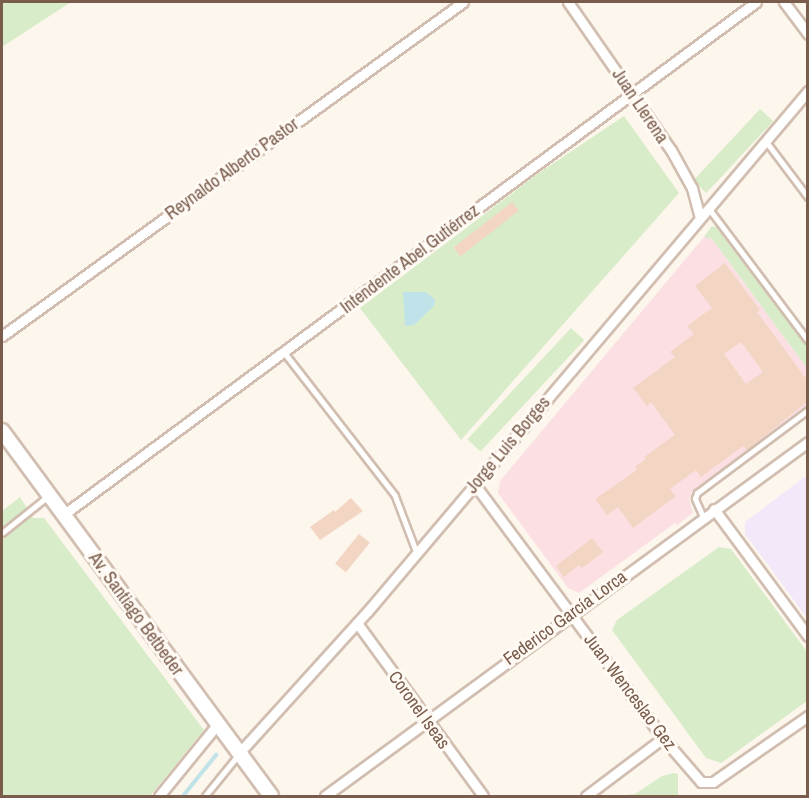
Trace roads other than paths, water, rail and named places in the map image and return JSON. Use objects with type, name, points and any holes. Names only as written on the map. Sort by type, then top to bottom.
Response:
[{"type":"main road","name":"Av. Santiago Betbeder","points":[[2,431],[271,796]]},
{"type":"street","name":"Reynaldo Alberto Pastor","points":[[2,336],[463,2]]},
{"type":"street","name":"Juan Llerena","points":[[568,2],[671,150],[692,188],[700,217]]},
{"type":"street","name":"Intendente Abel Gutiérrez","points":[[63,515],[756,2]]},
{"type":"street","points":[[783,2],[807,34]]},
{"type":"street","name":"Jorge Luis Borges","points":[[239,753],[417,553],[807,91]]},
{"type":"street","name":"Federico García Lorca","points":[[325,796],[807,442]]},
{"type":"street","name":"Juan Wenceslao Gez","points":[[475,485],[663,738],[701,782],[713,782],[807,716]]},
{"type":"street","points":[[714,509],[807,636]]},
{"type":"street","name":"Coronel Iseas","points":[[357,622],[483,796]]},
{"type":"street","points":[[159,796],[217,725]]},
{"type":"street","points":[[586,796],[663,738]]},
{"type":"lane","points":[[766,140],[807,197]]},
{"type":"lane","points":[[708,207],[807,338]]},
{"type":"lane","points":[[284,352],[394,495],[417,553]]},
{"type":"lane","points":[[703,517],[695,499],[697,493],[807,410]]},
{"type":"lane","points":[[2,533],[49,496]]},
{"type":"lane","name":"Jorge Luis Borges","points":[[205,796],[239,753]]},
{"type":"water","points":[[403,292],[426,292],[435,300],[434,306],[414,325],[405,326]]},
{"type":"waterway","points":[[183,796],[216,755]]}]
